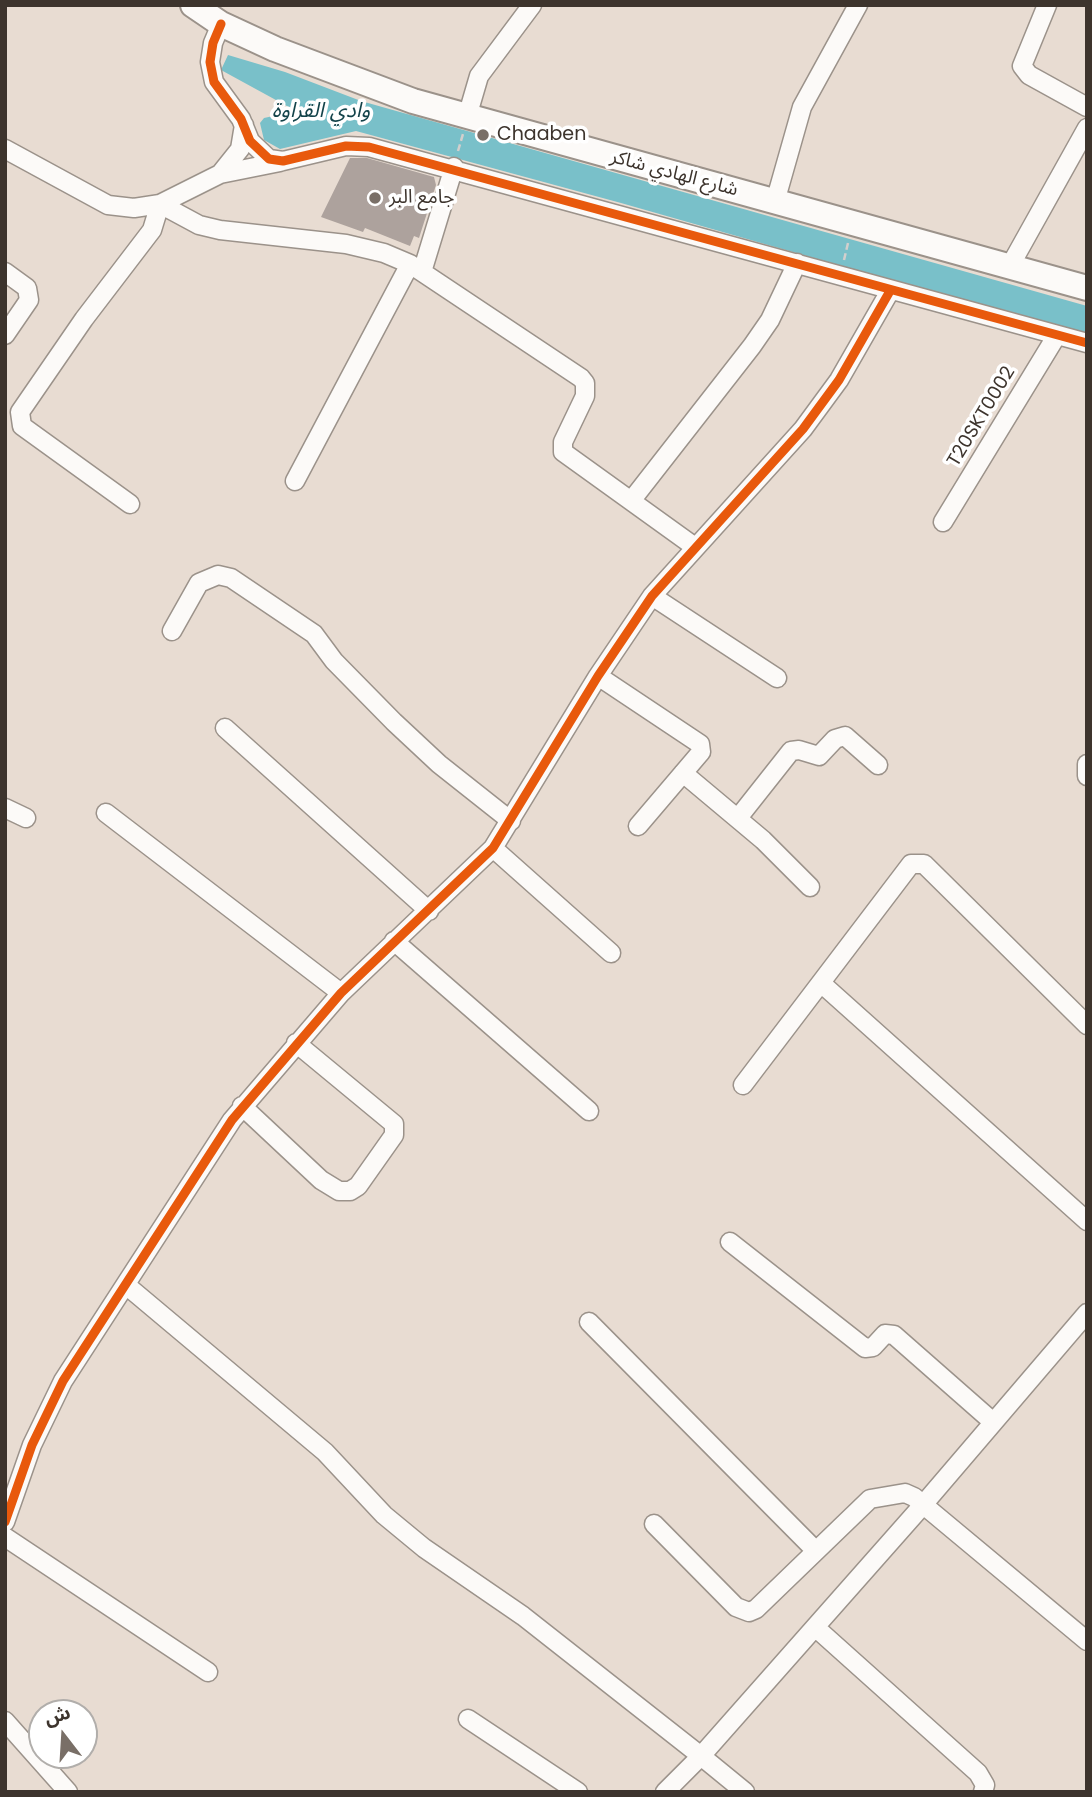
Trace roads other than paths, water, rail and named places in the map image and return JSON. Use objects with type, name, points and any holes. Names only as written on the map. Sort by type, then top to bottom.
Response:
[{"type":"main road","name":"شارع الهادي شاكر","points":[[193,5],[221,24],[311,64],[467,117],[1087,288]]},
{"type":"street","points":[[467,117],[479,76],[532,5]]},
{"type":"street","points":[[775,202],[802,107],[858,5]]},
{"type":"street","points":[[1047,5],[1022,66],[1029,75],[1087,107]]},
{"type":"street","points":[[221,24],[213,43],[211,69],[214,82],[244,125],[250,141],[261,153],[283,161]]},
{"type":"street","points":[[220,174],[240,149],[244,125]]},
{"type":"street","points":[[1010,266],[1087,128]]},
{"type":"street","points":[[5,149],[108,205],[134,208],[160,204],[220,174],[346,146],[369,147],[454,167],[1087,343]]},
{"type":"street","points":[[295,481],[416,268],[454,167]]},
{"type":"street","points":[[160,204],[210,228],[346,244],[384,253],[416,268],[585,383],[585,396],[563,442],[563,452],[695,547]]},
{"type":"street","points":[[130,504],[22,426],[20,412],[152,230],[160,204]]},
{"type":"street","points":[[631,501],[770,320],[797,263]]},
{"type":"street","points":[[5,272],[27,288],[29,300],[5,335]]},
{"type":"street","points":[[5,1522],[10,1489],[63,1381],[196,1170],[242,1106],[341,993],[493,848],[598,676],[652,596],[803,429],[839,380],[890,290]]},
{"type":"street","name":"T20SKT0002","points":[[943,522],[1057,335]]},
{"type":"street","points":[[172,631],[199,583],[218,575],[231,578],[314,634],[334,661],[394,722],[439,764],[511,821]]},
{"type":"street","points":[[652,596],[777,678]]},
{"type":"street","points":[[598,676],[698,741],[701,752],[638,826]]},
{"type":"street","points":[[225,728],[429,911]]},
{"type":"street","points":[[737,818],[791,751],[799,750],[819,756],[835,739],[845,736],[878,765]]},
{"type":"street","points":[[1087,764],[1087,776]]},
{"type":"street","points":[[682,773],[737,818],[810,887]]},
{"type":"street","points":[[5,807],[26,818]]},
{"type":"street","points":[[106,813],[341,993]]},
{"type":"street","points":[[493,848],[611,953]]},
{"type":"street","points":[[743,1085],[911,863],[924,864],[1087,1025]]},
{"type":"street","points":[[394,941],[589,1111]]},
{"type":"street","points":[[821,983],[1087,1221]]},
{"type":"street","points":[[242,1106],[321,1180],[339,1191],[349,1191],[358,1186],[394,1135],[394,1124],[296,1043]]},
{"type":"street","points":[[730,1242],[865,1348],[873,1347],[885,1334],[894,1335],[993,1422]]},
{"type":"street","points":[[126,1284],[325,1452],[384,1515],[424,1548],[523,1616],[745,1792]]},
{"type":"street","points":[[665,1792],[701,1756],[922,1506],[1087,1313]]},
{"type":"street","points":[[589,1322],[816,1551]]},
{"type":"street","points":[[653,1524],[742,1612],[756,1609],[870,1499],[905,1493],[914,1497],[1087,1642]]},
{"type":"street","points":[[5,1537],[208,1672]]},
{"type":"street","points":[[815,1626],[978,1773],[985,1785],[983,1792]]},
{"type":"street","points":[[468,1718],[578,1792]]},
{"type":"street","points":[[5,1721],[68,1792]]},
{"type":"water","name":"وادي القراوة","points":[[228,55],[285,72],[361,101],[1087,306],[1087,336],[621,203],[356,131],[280,149],[264,140],[260,123],[264,118],[296,111],[221,70]]},
{"type":"place","name":"Chaaben","points":[[483,135]]},
{"type":"place","name":"جامع البر","points":[[375,198]]}]
